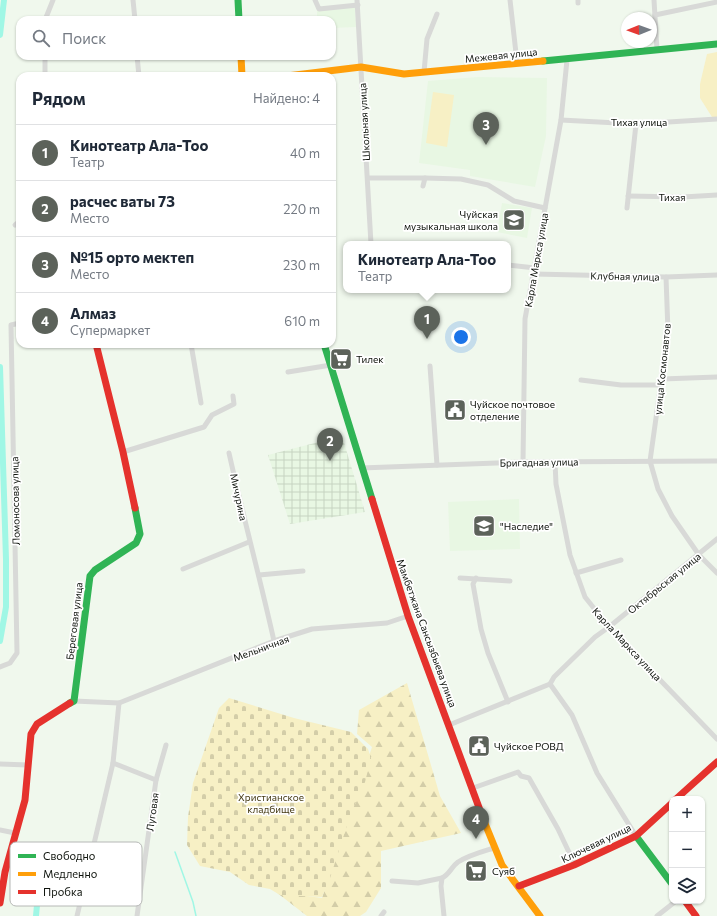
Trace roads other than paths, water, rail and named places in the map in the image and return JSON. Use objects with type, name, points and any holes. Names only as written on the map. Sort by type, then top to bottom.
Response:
[{"type":"street","points":[[47,16],[53,0]]},
{"type":"street","points":[[133,0],[135,16]]},
{"type":"street","points":[[238,0],[239,16]]},
{"type":"street","points":[[315,0],[319,9],[358,3]]},
{"type":"street","points":[[510,0],[517,62]]},
{"type":"street","points":[[654,0],[655,12]]},
{"type":"street","points":[[657,15],[717,2]]},
{"type":"street","name":"Школьная улица","points":[[358,3],[371,241]]},
{"type":"street","points":[[424,72],[427,39],[437,14]]},
{"type":"street","name":"Межевая улица","points":[[324,72],[361,68],[404,74],[517,62],[567,60],[717,44]]},
{"type":"street","points":[[45,60],[45,72]]},
{"type":"street","points":[[137,60],[139,72]]},
{"type":"street","points":[[241,60],[242,72]]},
{"type":"street","name":"Карла Маркса улица","points":[[524,462],[525,319],[561,120],[567,60]]},
{"type":"street","name":"Тихая улица","points":[[561,120],[636,124],[717,119]]},
{"type":"street","points":[[627,208],[636,124]]},
{"type":"street","points":[[368,178],[460,179],[488,185],[514,201],[545,208]]},
{"type":"street","points":[[423,186],[425,178]]},
{"type":"street","name":"Тихая","points":[[628,196],[683,197],[717,195]]},
{"type":"street","points":[[511,265],[535,268]]},
{"type":"street","name":"Клубная улица","points":[[534,274],[666,277],[717,275]]},
{"type":"street","name":"улица Космонавтов","points":[[650,461],[668,332],[666,277]]},
{"type":"street","name":"Ломоносова улица","points":[[0,668],[10,663],[18,653],[11,324],[16,323]]},
{"type":"street","name":"Береговая улица","points":[[74,701],[90,576],[95,570],[136,543],[140,534],[123,452],[97,348]]},
{"type":"street","points":[[192,348],[201,403]]},
{"type":"street","name":"Мамбетжана Сансызбыева улица","points":[[325,348],[361,468],[408,616],[494,848],[502,865],[540,916]]},
{"type":"street","points":[[288,372],[331,365]]},
{"type":"street","points":[[430,366],[438,465]]},
{"type":"street","points":[[662,379],[717,377]]},
{"type":"street","points":[[581,380],[621,385],[661,386]]},
{"type":"street","points":[[123,452],[204,427],[212,415],[234,404],[233,396]]},
{"type":"street","name":"Мичурина","points":[[229,453],[249,542],[259,576],[274,641]]},
{"type":"street","points":[[650,461],[658,489],[672,516],[699,555],[717,572]]},
{"type":"street","name":"Бригадная улица","points":[[361,468],[524,462],[717,461]]},
{"type":"street","name":"Карла Маркса улица","points":[[555,462],[556,484],[570,555],[585,597],[610,628],[717,739]]},
{"type":"street","name":"Октябрьская улица","points":[[449,725],[550,684],[554,677],[595,637],[610,628],[717,539]]},
{"type":"street","points":[[184,569],[249,542]]},
{"type":"street","points":[[576,573],[621,560]]},
{"type":"street","points":[[259,576],[303,571]]},
{"type":"street","points":[[460,578],[510,581]]},
{"type":"street","points":[[476,578],[473,584],[481,629],[488,653],[508,702]]},
{"type":"street","name":"Мельничная","points":[[74,701],[119,703],[274,641],[312,629],[387,623],[408,616]]},
{"type":"street","points":[[550,684],[572,716],[597,773],[636,836],[669,880]]},
{"type":"street","points":[[13,842],[26,800],[31,734],[37,724],[74,701]]},
{"type":"street","points":[[94,842],[113,762],[119,703]]},
{"type":"street","name":"Луговая","points":[[142,880],[156,780],[166,745]]},
{"type":"street","name":"Луговая","points":[[113,762],[156,780]]},
{"type":"street","points":[[679,796],[717,762]]},
{"type":"street","points":[[0,764],[28,765]]},
{"type":"street","points":[[473,788],[518,772],[521,776],[529,778],[558,829],[576,865]]},
{"type":"street","name":"Ключевая улица","points":[[519,886],[576,865],[636,836],[669,806]]},
{"type":"street","points":[[0,830],[15,833]]},
{"type":"street","points":[[392,881],[418,884],[442,878],[449,874],[456,863],[475,854],[494,848]]},
{"type":"street","points":[[0,903],[10,856]]},
{"type":"street","points":[[442,878],[441,886],[444,916]]},
{"type":"street","points":[[657,916],[672,904]]},
{"type":"street","points":[[687,904],[696,916]]},
{"type":"street","points":[[77,916],[79,906]]},
{"type":"street","name":"Луговая","points":[[137,916],[138,906]]},
{"type":"waterway","points":[[0,35],[4,0]]},
{"type":"waterway","points":[[0,367],[6,559],[6,607],[0,641]]},
{"type":"waterway","points":[[175,852],[193,902],[196,916]]},
{"type":"waterway","points":[[36,916],[37,906]]},
{"type":"place","name":"№15 орто мектеп","points":[[486,145]]},
{"type":"place","name":"Чуйская музыкальная школа","points":[[514,220]]},
{"type":"place","name":"Кинотеатр Ала-Тоо","points":[[427,339]]},
{"type":"place","name":"Тилек","points":[[341,359]]},
{"type":"place","name":"Чуйское почтовое отделение","points":[[455,410]]},
{"type":"place","name":"расчес ваты 73","points":[[330,461]]},
{"type":"place","name":"\"Наследие\"","points":[[484,526]]},
{"type":"place","name":"Чуйское РОВД","points":[[479,746]]},
{"type":"place","name":"Алмаз","points":[[476,839]]},
{"type":"place","name":"Суяб","points":[[476,871]]},
{"type":"park label","name":"Христианское кладбище","points":[[271,802]]}]
